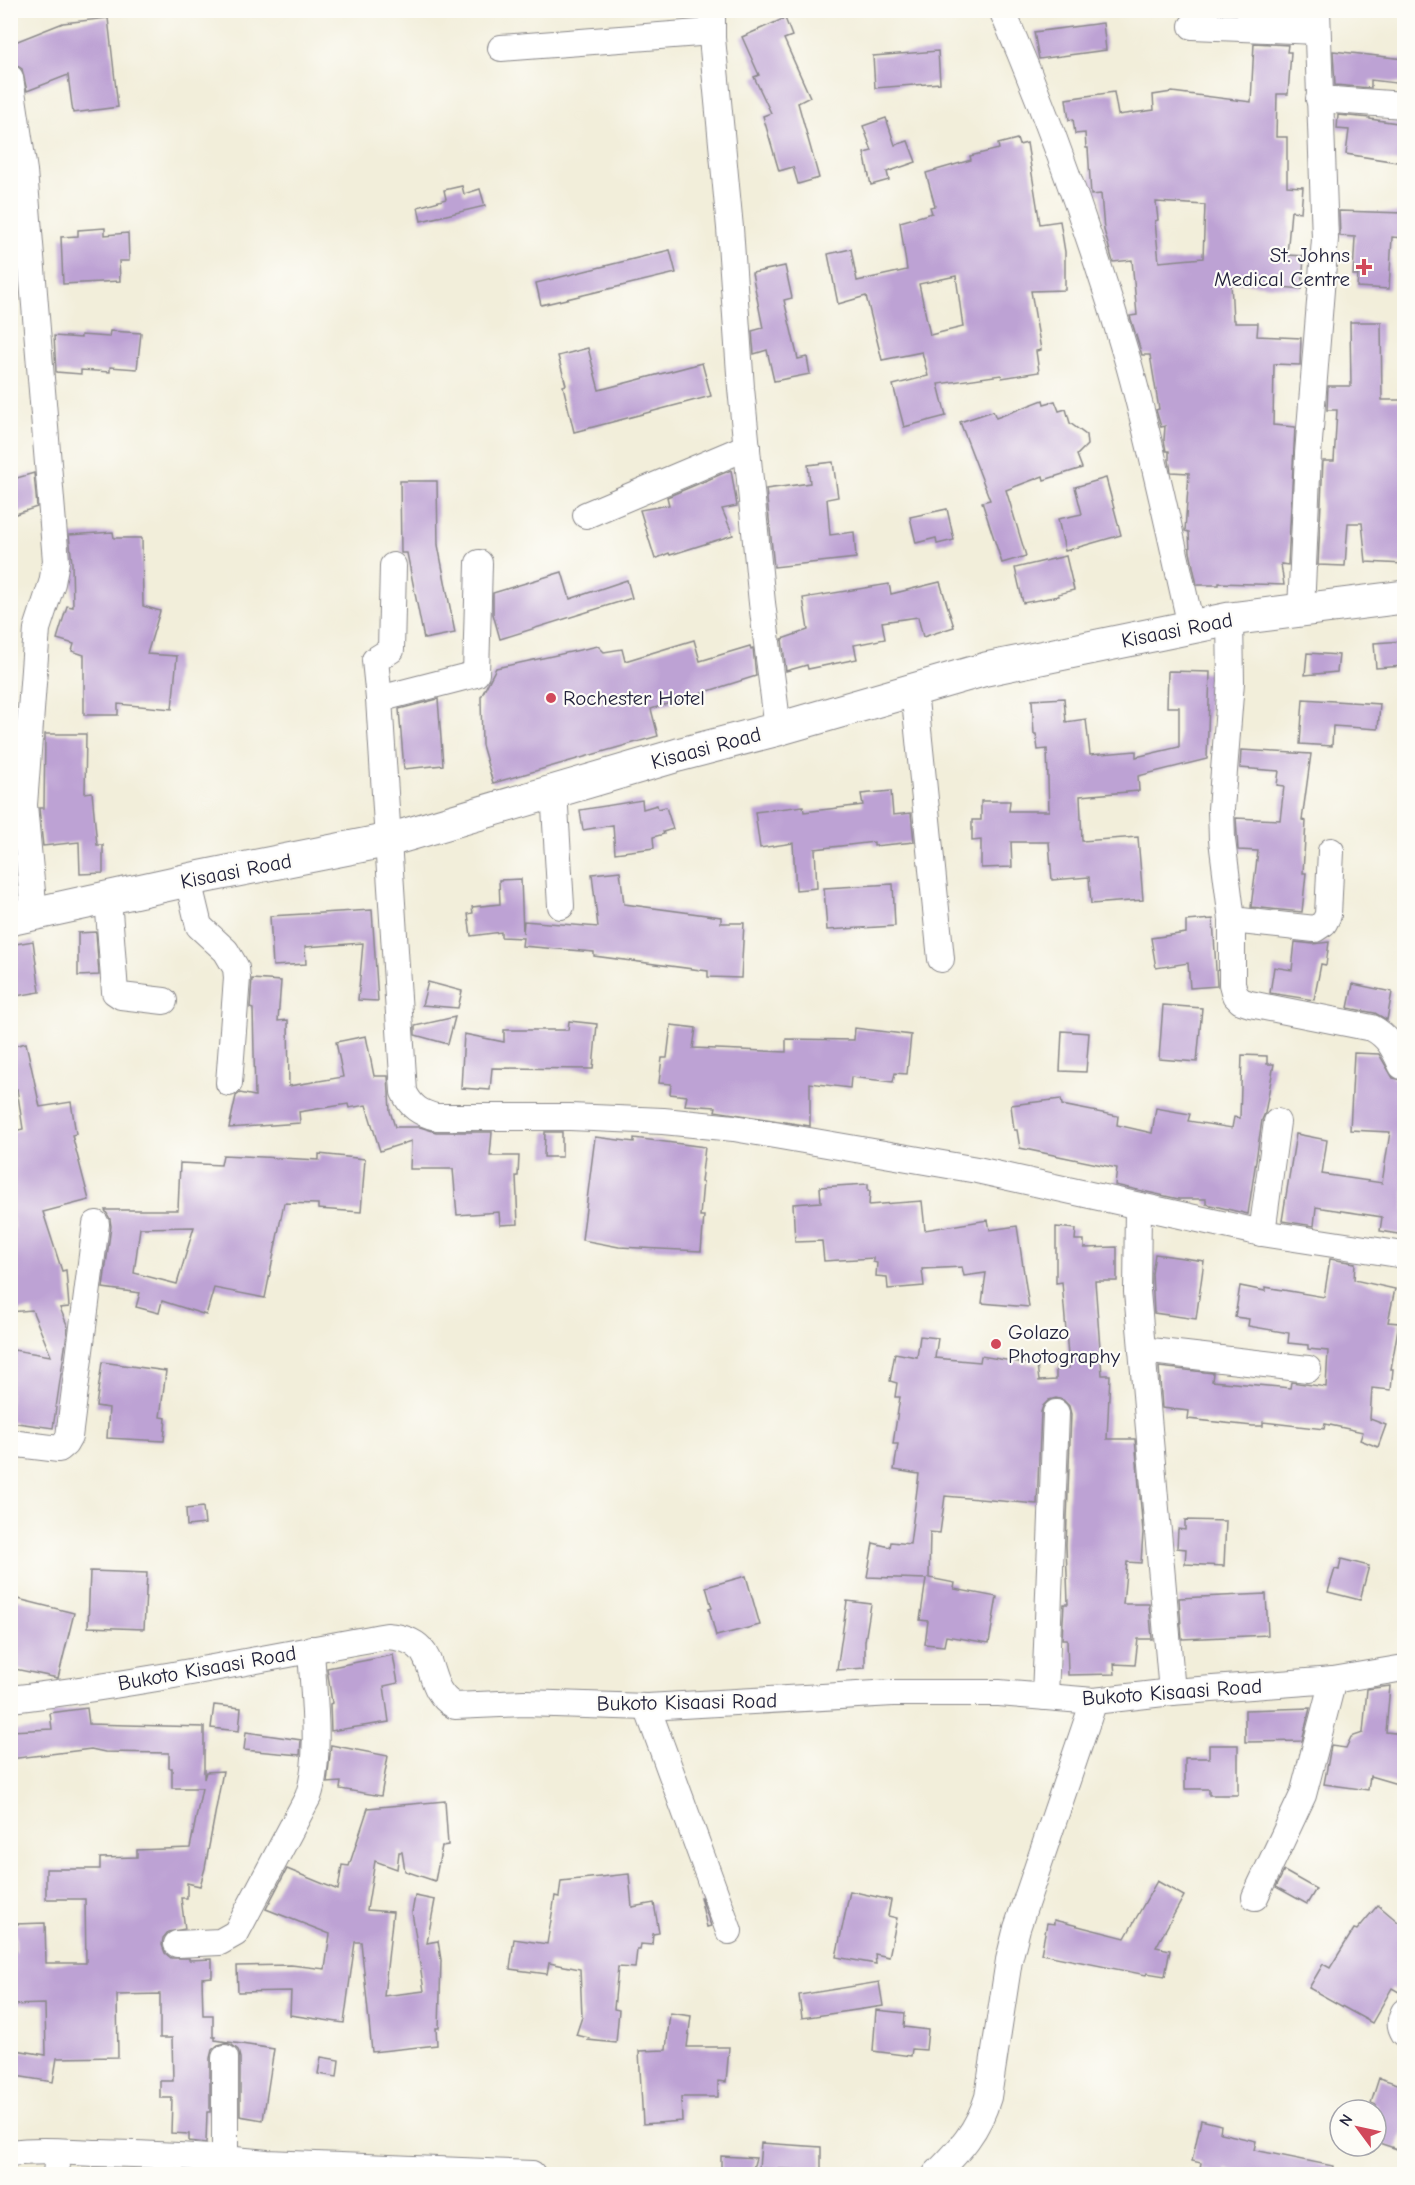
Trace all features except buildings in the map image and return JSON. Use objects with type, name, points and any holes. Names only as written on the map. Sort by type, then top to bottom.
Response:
[{"type":"main road","name":"Kisaasi Road","points":[[22,916],[389,840],[678,755],[778,729],[986,669],[1230,619],[1404,597]]},
{"type":"street","points":[[1002,10],[1032,79],[1067,176],[1129,366],[1191,626]]},
{"type":"street","points":[[501,48],[712,21],[747,447],[762,603],[778,729]]},
{"type":"street","points":[[1192,26],[1317,21],[1325,239],[1308,454],[1300,610]]},
{"type":"street","points":[[10,78],[26,192],[56,561],[52,583],[37,629],[24,805],[22,916]]},
{"type":"street","points":[[1320,99],[1404,105]]},
{"type":"street","points":[[586,515],[747,447]]},
{"type":"street","points":[[379,699],[476,674],[479,563]]},
{"type":"street","points":[[393,566],[391,650],[375,660],[389,840],[404,1092],[409,1102],[425,1114],[436,1117],[570,1117],[663,1121],[734,1128],[977,1170],[1262,1233],[1404,1255]]},
{"type":"street","points":[[1230,619],[1231,682],[1221,809],[1222,840],[1232,921],[1232,984],[1235,995],[1241,1001],[1372,1028],[1383,1034],[1392,1044],[1402,1066]]},
{"type":"street","points":[[914,690],[941,959]]},
{"type":"street","points":[[554,791],[561,906]]},
{"type":"street","points":[[1232,921],[1315,929],[1324,924],[1328,915],[1331,851]]},
{"type":"street","points":[[188,880],[199,926],[226,951],[236,968],[228,1083]]},
{"type":"street","points":[[108,898],[115,992],[121,996],[164,1001]]},
{"type":"street","points":[[1262,1233],[1277,1122]]},
{"type":"street","points":[[1138,1207],[1137,1292],[1172,1692]]},
{"type":"street","points":[[10,1443],[59,1449],[69,1437],[96,1224]]},
{"type":"street","points":[[1142,1350],[1308,1369]]},
{"type":"street","points":[[1046,1697],[1056,1413]]},
{"type":"street","name":"Bukoto Kisaasi Road","points":[[10,1699],[65,1693],[215,1668],[387,1636],[401,1637],[416,1643],[425,1652],[439,1692],[446,1701],[455,1706],[524,1703],[647,1707],[893,1693],[999,1693],[1094,1701],[1172,1692],[1333,1680],[1404,1668]]},
{"type":"street","points":[[177,1944],[220,1942],[236,1933],[308,1797],[314,1780],[315,1756],[311,1649]]},
{"type":"street","points":[[1255,1897],[1303,1795],[1333,1680]]},
{"type":"street","points":[[936,2175],[971,2136],[982,2117],[1009,1960],[1017,1928],[1094,1701]]},
{"type":"street","points":[[647,1707],[729,1931]]},
{"type":"street","points":[[1404,2012],[1400,2020],[1404,2033]]},
{"type":"street","points":[[225,2058],[225,2158]]},
{"type":"street","points":[[10,2153],[27,2151],[57,2163],[225,2158],[266,2169],[532,2175]]},
{"type":"place","name":"St. Johns Medical Centre","points":[[1364,267]]},
{"type":"place","name":"Rochester Hotel","points":[[551,698]]},
{"type":"place","name":"Golazo Photography","points":[[996,1344]]}]
